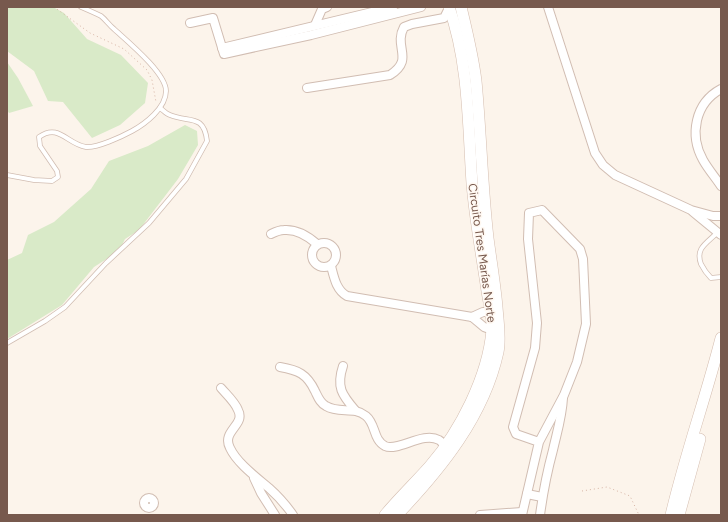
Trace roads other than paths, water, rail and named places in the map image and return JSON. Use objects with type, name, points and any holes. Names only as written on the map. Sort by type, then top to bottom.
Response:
[{"type":"street","points":[[312,29],[322,9],[327,7]]},
{"type":"street","points":[[312,29],[393,7]]},
{"type":"street","points":[[190,23],[213,18],[222,48],[421,7]]},
{"type":"street","points":[[444,18],[449,7]]},
{"type":"street","name":"Circuito Tres Marías Norte","points":[[385,515],[433,469],[478,387],[486,362],[492,330],[491,312],[474,206],[467,101],[455,27],[449,7]]},
{"type":"street","name":"Circuito Tres Marías Norte","points":[[397,515],[471,421],[494,368],[498,350],[499,324],[483,185],[476,81],[461,7]]},
{"type":"street","points":[[548,7],[596,153],[603,165],[615,175],[691,210],[713,216],[721,216]]},
{"type":"street","points":[[307,88],[390,74],[399,68],[403,59],[400,34],[404,27],[444,18],[455,27]]},
{"type":"street","points":[[721,89],[702,107],[697,116],[696,131],[697,146],[703,159],[721,186]]},
{"type":"street","points":[[480,515],[522,513],[539,442],[564,395],[577,362],[586,324],[583,259],[580,249],[542,210],[530,213],[528,239],[537,323],[535,348],[513,426],[516,434],[539,442]]},
{"type":"street","points":[[691,210],[719,234]]},
{"type":"street","points":[[271,234],[284,230],[298,232],[310,237],[317,244]]},
{"type":"street","points":[[327,242],[335,248],[337,258],[331,266],[321,267],[313,262],[311,252],[317,244],[327,242]]},
{"type":"street","points":[[331,266],[338,288],[347,296],[472,317],[492,330]]},
{"type":"street","points":[[472,317],[482,312],[491,312]]},
{"type":"street","points":[[671,515],[679,480],[721,338]]},
{"type":"street","points":[[343,366],[340,375],[340,386],[344,397],[355,410],[368,417],[378,441],[388,447],[424,438],[438,439],[445,446]]},
{"type":"street","points":[[280,367],[294,370],[306,376],[324,405],[333,410],[355,410]]},
{"type":"street","points":[[679,515],[721,367]]},
{"type":"street","points":[[221,388],[238,410],[240,417],[238,423],[228,436],[227,442],[230,450],[253,476],[269,488],[294,515]]},
{"type":"street","points":[[540,515],[552,450],[562,418],[564,395]]},
{"type":"street","points":[[253,476],[261,493],[275,515]]},
{"type":"street","points":[[527,494],[542,498]]},
{"type":"lane","points":[[7,175],[34,180],[52,181],[58,177],[57,171],[40,146],[38,137],[46,132],[54,132],[76,144],[87,147],[96,146],[131,132],[143,124],[160,108],[164,101],[166,91],[164,82],[154,68],[101,17],[81,7]]},
{"type":"lane","points":[[7,343],[45,321],[65,307],[106,263],[149,223],[186,179],[207,141],[203,126],[196,121],[172,116],[160,108]]},
{"type":"lane","points":[[719,234],[698,253],[704,272],[711,278],[721,277]]}]
